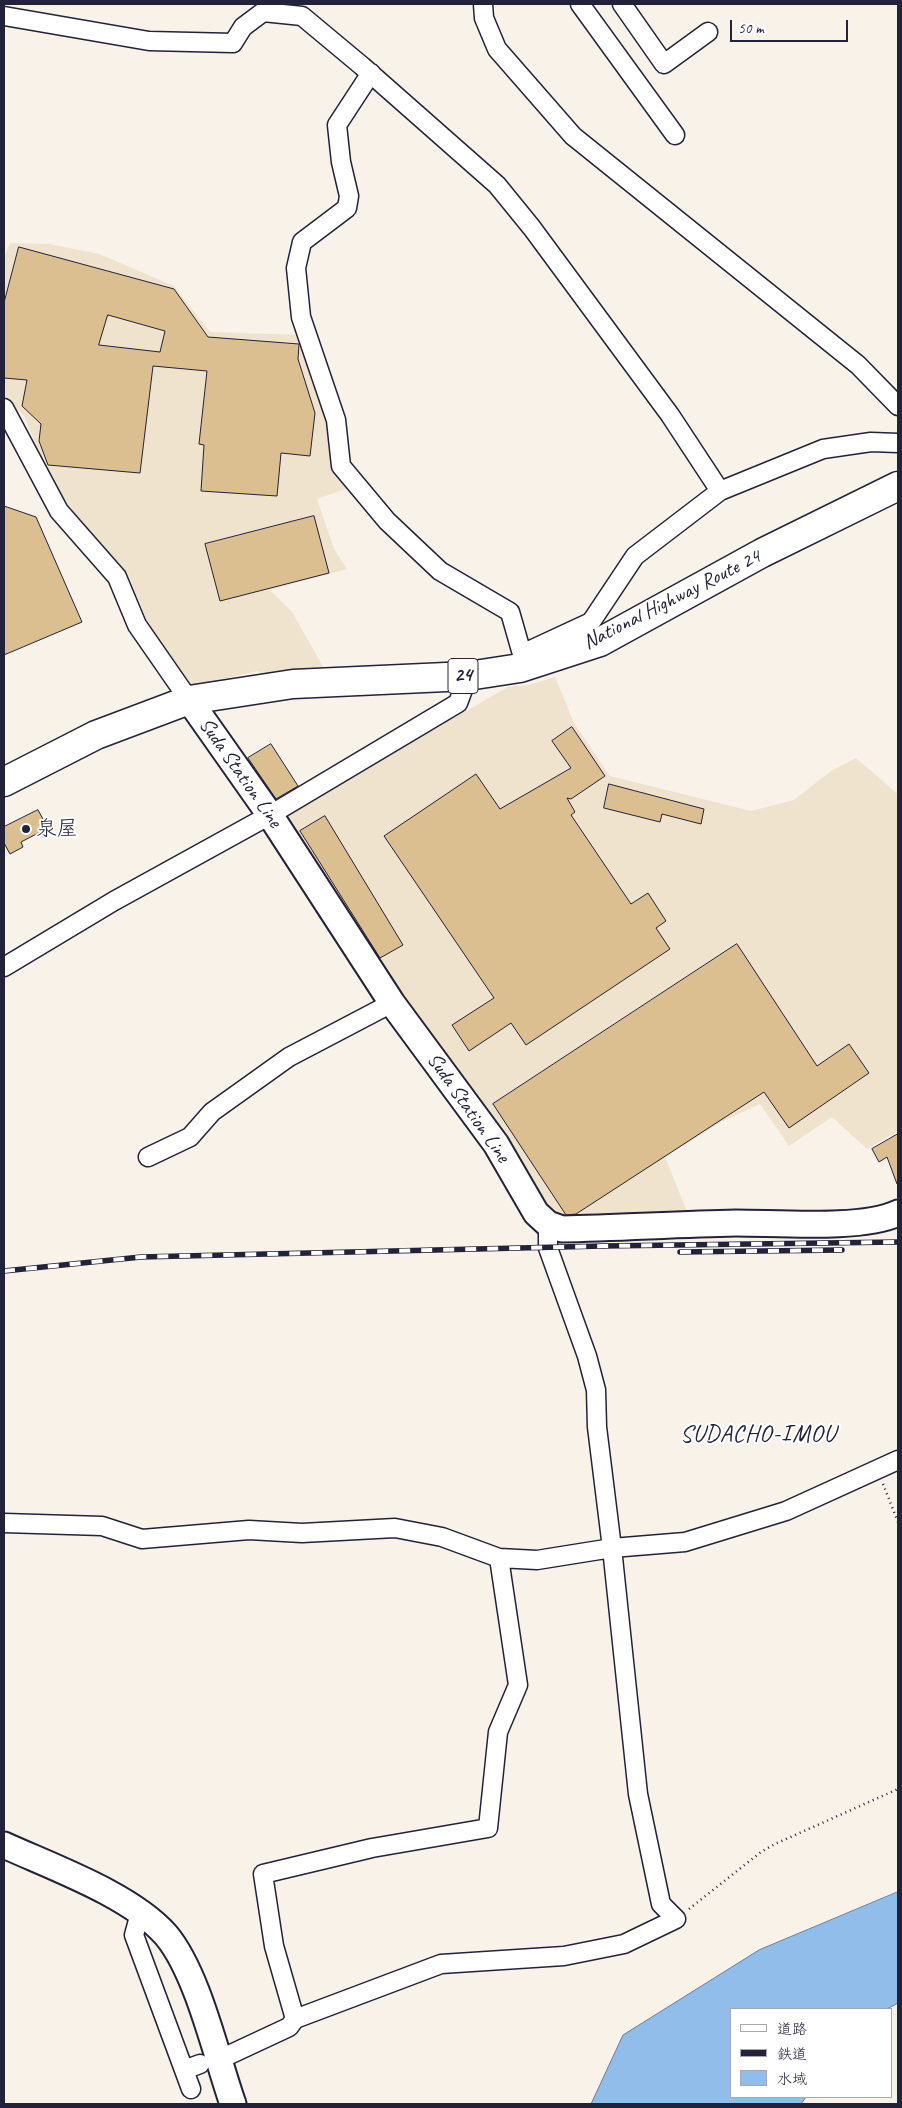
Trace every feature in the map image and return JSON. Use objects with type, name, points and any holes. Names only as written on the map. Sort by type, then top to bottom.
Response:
[{"type":"highway","name":"National Highway Route 24","points":[[4,782],[96,734],[189,700],[292,684],[468,676],[600,642],[762,553],[892,494]]},
{"type":"main road","name":"Suda Station Line","points":[[189,700],[270,815],[392,1003],[496,1144],[536,1213],[548,1224]]},
{"type":"main road","points":[[548,1224],[562,1229],[734,1223],[840,1223],[875,1220],[898,1213]]},
{"type":"main road","points":[[4,1845],[86,1883],[140,1913],[165,1935],[184,1962],[229,2093]]},
{"type":"street","points":[[484,4],[484,18],[497,49],[573,136],[858,365],[898,406]]},
{"type":"street","points":[[580,4],[675,135]]},
{"type":"street","points":[[622,4],[664,64],[708,32]]},
{"type":"street","points":[[4,16],[149,41],[233,42],[243,27],[263,12],[302,16],[371,73],[497,185],[532,228],[670,415],[720,490]]},
{"type":"street","points":[[371,73],[337,125],[341,162],[349,196],[347,208],[302,242],[296,268],[301,317],[336,420],[341,466],[387,521],[440,571],[510,612],[521,661],[591,622],[635,556],[720,490],[823,449],[871,442],[898,443]]},
{"type":"street","points":[[4,408],[59,511],[117,577],[137,626],[189,700]]},
{"type":"street","points":[[4,967],[114,901],[270,815],[458,703],[468,676]]},
{"type":"street","points":[[148,1157],[190,1137],[212,1112],[289,1057],[392,1003]]},
{"type":"street","points":[[229,2055],[289,2027],[295,2019],[441,1964],[564,1956],[624,1944],[676,1919],[661,1904],[638,1794],[597,1427],[596,1390],[587,1356],[548,1248],[548,1224]]},
{"type":"street","points":[[4,1524],[102,1526],[142,1539],[248,1530],[302,1533],[395,1528],[442,1537],[499,1558],[538,1560],[612,1548],[684,1542],[786,1511],[898,1460]]},
{"type":"street","points":[[295,2019],[274,1946],[264,1874],[372,1848],[488,1828],[498,1732],[518,1684],[499,1558]]},
{"type":"street","points":[[140,1913],[134,1935],[192,2067],[191,2089]]},
{"type":"path","points":[[878,1470],[898,1522]]},
{"type":"path","points":[[676,1919],[768,1848],[898,1789]]},
{"type":"shaded area","points":[[10,243],[49,244],[99,254],[174,286],[210,332],[302,335],[326,406],[337,467],[348,488],[317,499],[334,549],[347,569],[270,590],[292,612],[325,670],[262,676],[258,671],[189,687],[149,626],[128,574],[79,521],[49,477],[24,416],[4,397],[4,257]]},
{"type":"shaded area","points":[[555,677],[574,723],[610,776],[751,811],[794,800],[831,771],[856,758],[898,794],[898,1131],[867,1149],[832,1117],[789,1146],[760,1104],[721,1122],[665,1157],[690,1219],[550,1218],[474,1093],[384,972],[287,814],[508,687],[529,685]]},
{"type":"water","points":[[898,1892],[898,2003],[889,2008],[730,2008],[730,2098],[805,2098],[801,2104],[591,2104],[623,2035],[759,1950]]},
{"type":"building","points":[[19,247],[174,289],[208,337],[299,344],[298,359],[315,413],[310,456],[281,453],[277,496],[201,491],[204,445],[199,444],[207,371],[153,366],[140,473],[48,465],[39,441],[41,424],[22,406],[27,380],[4,378],[4,303]],"holes":[[[108,315],[165,331],[160,352],[99,345]]]},
{"type":"building","points":[[4,506],[36,517],[82,622],[4,655]]},
{"type":"building","points":[[314,516],[329,573],[220,601],[205,544]]},
{"type":"building","points":[[572,727],[605,776],[571,799],[567,798],[575,812],[571,815],[631,904],[648,893],[666,921],[656,928],[670,949],[526,1045],[511,1023],[469,1051],[452,1025],[494,998],[384,836],[476,774],[500,809],[571,768],[552,741]]},
{"type":"building","points":[[271,744],[298,786],[276,799],[248,758]]},
{"type":"building","points":[[609,784],[704,809],[701,824],[662,814],[660,822],[604,808]]},
{"type":"building","points":[[38,810],[48,828],[21,842],[23,847],[10,854],[4,843],[4,827]]},
{"type":"building","points":[[325,816],[403,945],[380,958],[300,831]]},
{"type":"building","points":[[737,944],[817,1066],[849,1044],[869,1073],[789,1128],[764,1092],[576,1214],[566,1215],[493,1104]]},
{"type":"building","points":[[898,1134],[897,1184],[887,1157],[879,1162],[872,1149]]},
{"type":"railway","points":[[4,1271],[141,1257],[603,1246],[898,1242]]},
{"type":"railway","points":[[680,1252],[842,1250]]},
{"type":"place","name":"泉屋","points":[[26,829]]},
{"type":"district","name":"SUDACHO-IMOU","points":[[758,1435]]}]
